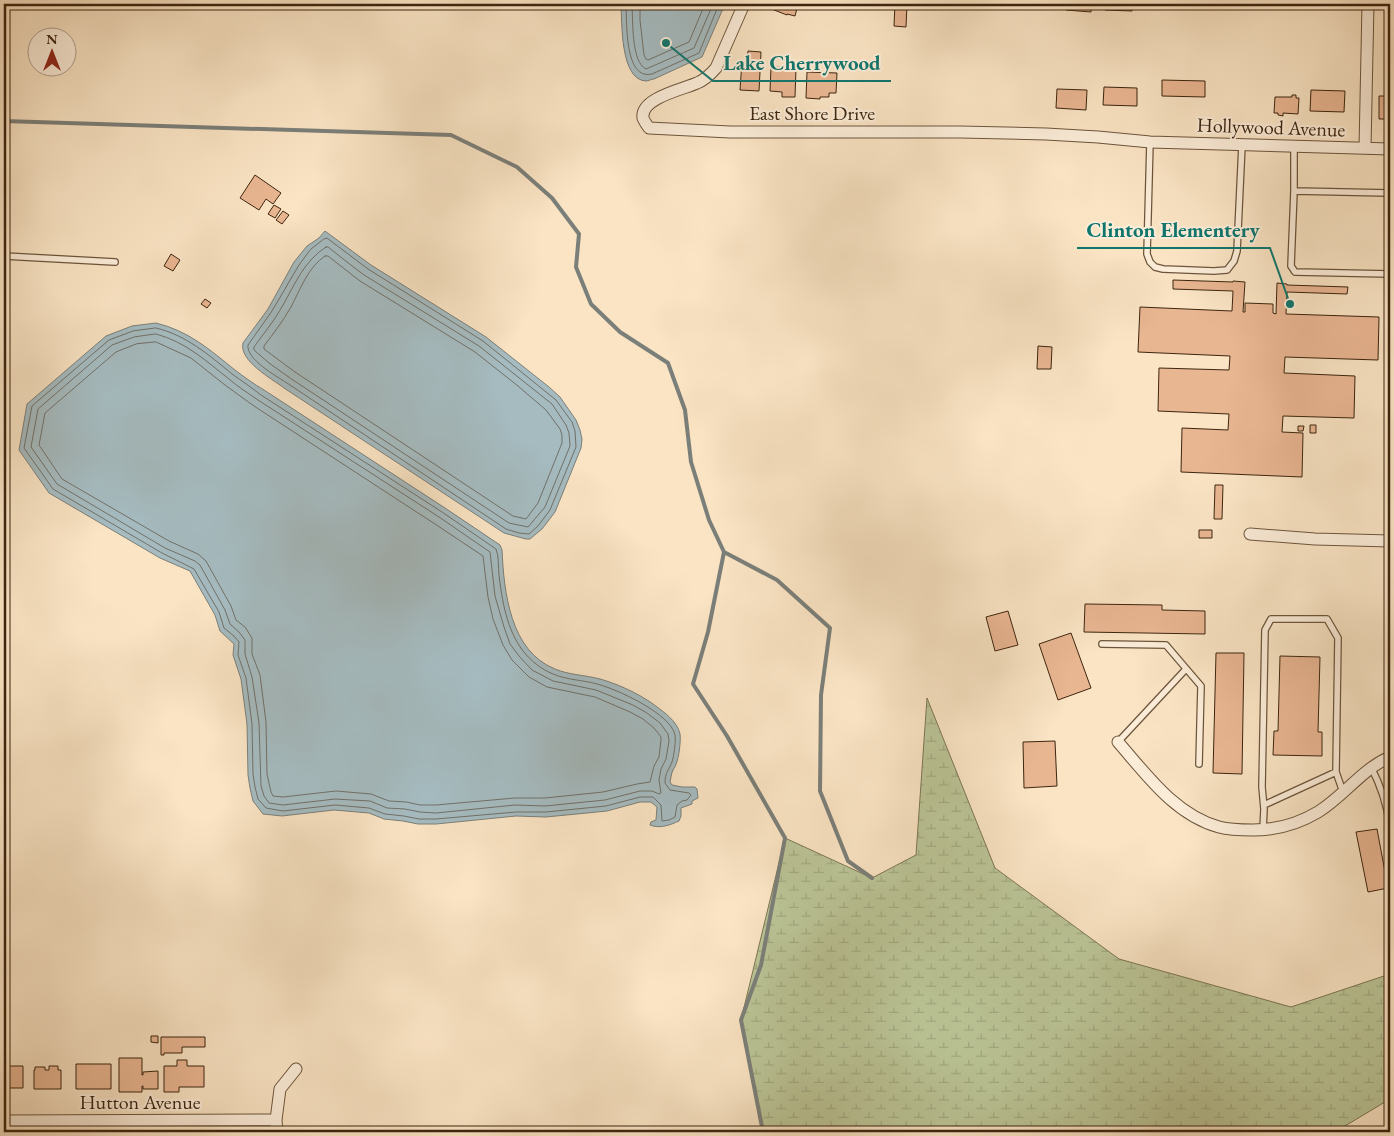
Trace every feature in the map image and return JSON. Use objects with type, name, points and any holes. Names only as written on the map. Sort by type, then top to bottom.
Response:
[{"type":"street","name":"East Shore Drive","points":[[744,4],[716,68],[708,77],[698,83],[654,100],[646,106],[643,112],[643,120],[649,128],[730,132],[1046,134],[1150,142]]},
{"type":"street","points":[[1365,148],[1368,4]]},
{"type":"street","name":"Hollywood Avenue","points":[[1150,142],[1390,149]]},
{"type":"street","points":[[1250,534],[1315,539],[1390,541]]},
{"type":"street","points":[[1118,742],[1168,798],[1193,816],[1209,824],[1237,830],[1263,830],[1298,822],[1318,812],[1371,767],[1390,756]]},
{"type":"street","points":[[276,1126],[280,1090],[296,1069]]},
{"type":"street","name":"Hutton Avenue","points":[[4,1121],[129,1127],[276,1126]]},
{"type":"lane","points":[[1150,142],[1147,257],[1155,267],[1162,269],[1214,271],[1227,270],[1234,261],[1237,251],[1242,145]]},
{"type":"lane","points":[[1294,145],[1291,266],[1295,272],[1390,274]]},
{"type":"lane","points":[[1294,191],[1390,193]]},
{"type":"lane","points":[[4,256],[115,262]]},
{"type":"lane","points":[[1263,830],[1265,630],[1271,619],[1327,619],[1338,638],[1336,772],[1343,792]]},
{"type":"lane","points":[[1102,644],[1166,645],[1201,686],[1199,764]]},
{"type":"lane","points":[[1118,742],[1186,669]]},
{"type":"lane","points":[[1371,767],[1378,780],[1386,804],[1390,826]]},
{"type":"lane","points":[[1264,805],[1336,772]]},
{"type":"green space","points":[[927,698],[995,868],[1119,959],[1291,1007],[1390,974],[1390,1099],[1335,1132],[763,1132],[741,1020],[785,838],[872,878],[916,855]]},
{"type":"water","points":[[621,4],[725,4],[702,57],[646,81],[638,78],[631,71],[627,61],[622,36]]},
{"type":"water","points":[[325,231],[371,265],[486,337],[560,397],[576,420],[582,439],[581,448],[555,512],[542,529],[530,539],[504,533],[284,388],[251,363],[246,356],[243,350],[243,343],[268,309],[294,262],[307,246],[319,238]]},
{"type":"water","points":[[156,323],[168,326],[189,336],[217,355],[238,373],[500,545],[512,618],[519,635],[528,649],[540,660],[555,669],[566,673],[600,679],[632,691],[664,712],[677,727],[680,734],[680,749],[670,782],[672,785],[682,787],[695,787],[698,798],[692,801],[692,804],[681,808],[679,821],[661,827],[650,825],[651,822],[656,820],[657,807],[651,802],[640,802],[607,811],[546,817],[516,816],[436,824],[418,824],[384,819],[369,813],[334,810],[282,816],[263,814],[253,801],[250,788],[247,724],[241,679],[233,655],[234,644],[220,631],[215,615],[190,571],[160,558],[49,493],[19,450],[27,404],[106,336],[132,326]]},
{"type":"building","points":[[770,4],[798,4],[795,16],[769,8]]},
{"type":"building","points":[[850,4],[880,4],[880,7],[850,6]]},
{"type":"building","points":[[895,4],[907,4],[906,27],[894,26]]},
{"type":"building","points":[[927,4],[959,4],[959,5]]},
{"type":"building","points":[[1066,4],[1092,4],[1091,12],[1066,10]]},
{"type":"building","points":[[1105,4],[1132,4],[1132,11],[1105,10]]},
{"type":"building","points":[[1388,4],[1390,4],[1390,26],[1387,26]]},
{"type":"building","points":[[748,51],[761,52],[759,91],[740,90],[742,61],[747,62]]},
{"type":"building","points":[[771,67],[796,68],[795,97],[782,97],[782,92],[770,91]]},
{"type":"building","points":[[807,72],[837,73],[836,93],[829,93],[829,97],[820,97],[820,99],[806,98]]},
{"type":"building","points":[[1162,80],[1205,81],[1205,97],[1162,96]]},
{"type":"building","points":[[1104,87],[1137,88],[1137,106],[1103,105]]},
{"type":"building","points":[[1057,89],[1087,90],[1086,110],[1056,108]]},
{"type":"building","points":[[1311,90],[1345,91],[1344,112],[1310,111]]},
{"type":"building","points":[[1292,95],[1296,95],[1296,98],[1299,98],[1298,114],[1283,113],[1283,116],[1274,113],[1275,97],[1292,97]]},
{"type":"building","points":[[1379,96],[1390,96],[1390,119],[1379,119]]},
{"type":"building","points":[[255,175],[281,193],[273,204],[266,199],[259,210],[240,198]]},
{"type":"building","points":[[274,205],[281,209],[275,218],[268,214]]},
{"type":"building","points":[[283,211],[289,215],[282,224],[276,220]]},
{"type":"building","points":[[171,254],[180,260],[173,271],[164,266]]},
{"type":"building","points":[[1173,280],[1245,282],[1243,312],[1245,312],[1245,303],[1273,304],[1273,313],[1276,314],[1277,283],[1348,287],[1347,294],[1287,292],[1286,314],[1379,317],[1378,360],[1285,357],[1284,373],[1355,376],[1354,418],[1283,416],[1282,432],[1303,433],[1302,477],[1181,472],[1182,428],[1228,430],[1229,414],[1158,411],[1159,368],[1229,370],[1230,356],[1138,352],[1140,307],[1232,311],[1233,291],[1173,289]]},
{"type":"building","points":[[205,299],[211,303],[207,308],[201,304]]},
{"type":"building","points":[[1038,346],[1052,347],[1051,369],[1037,369]]},
{"type":"building","points":[[1310,425],[1316,425],[1316,433],[1310,433]]},
{"type":"building","points":[[1298,426],[1304,426],[1303,431],[1298,431]]},
{"type":"building","points":[[1215,485],[1223,485],[1222,519],[1214,519]]},
{"type":"building","points":[[1199,530],[1212,530],[1212,538],[1199,538]]},
{"type":"building","points":[[1085,604],[1162,605],[1162,610],[1205,611],[1205,634],[1084,632]]},
{"type":"building","points":[[1008,611],[1018,645],[995,651],[986,617]]},
{"type":"building","points":[[1071,633],[1091,688],[1058,700],[1039,644]]},
{"type":"building","points":[[1216,653],[1244,653],[1242,774],[1213,773]]},
{"type":"building","points":[[1280,656],[1320,657],[1318,732],[1322,732],[1322,756],[1273,755],[1274,731],[1278,731]]},
{"type":"building","points":[[1055,741],[1057,786],[1024,788],[1023,742]]},
{"type":"building","points":[[1377,829],[1388,888],[1368,892],[1356,832]]},
{"type":"building","points":[[151,1036],[158,1036],[158,1043],[151,1042]]},
{"type":"building","points":[[161,1037],[205,1037],[205,1047],[182,1047],[182,1053],[164,1053],[164,1055],[161,1055]]},
{"type":"building","points":[[119,1058],[142,1058],[142,1075],[143,1072],[158,1071],[158,1089],[143,1089],[142,1086],[142,1092],[119,1092]]},
{"type":"building","points":[[177,1060],[187,1060],[187,1066],[204,1066],[204,1087],[179,1087],[179,1092],[164,1092],[164,1066],[177,1066]]},
{"type":"building","points":[[76,1064],[111,1064],[111,1089],[76,1089]]},
{"type":"building","points":[[4,1066],[23,1066],[23,1088],[4,1088]]},
{"type":"building","points":[[49,1066],[58,1066],[58,1070],[61,1070],[61,1089],[34,1089],[35,1067],[45,1067],[45,1070],[49,1070]]},
{"type":"waterway","points":[[4,121],[451,135],[517,167],[552,198],[579,234],[576,267],[591,304],[620,332],[668,363],[685,410],[691,462],[709,520],[724,552],[777,580],[830,628],[821,695],[820,791],[848,861],[872,878]]},
{"type":"waterway","points":[[724,552],[708,632],[693,684],[727,736],[785,838],[761,965],[741,1020],[763,1132]]},
{"type":"place","name":"Lake Cherrywood","points":[[666,43]]},
{"type":"place","name":"Clinton Elementery","points":[[1290,304]]}]
